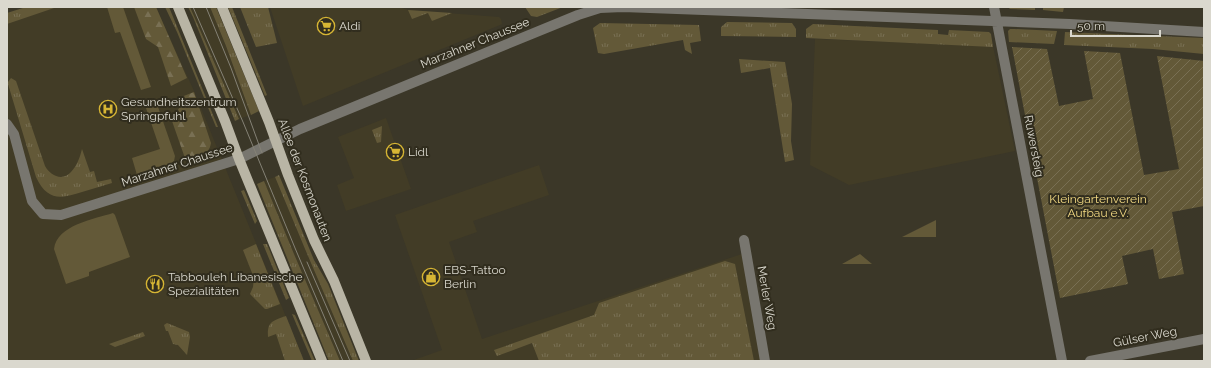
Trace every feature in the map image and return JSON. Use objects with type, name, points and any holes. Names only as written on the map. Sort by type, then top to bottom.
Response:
[{"type":"main road","points":[[178,7],[322,361]]},
{"type":"main road","name":"Allee der Kosmonauten","points":[[222,7],[314,240],[334,281],[366,361]]},
{"type":"street","name":"Marzahner Chaussee","points":[[7,124],[14,134],[32,201],[43,214],[61,215],[239,159],[300,129],[581,14],[600,8],[623,7],[1204,32]]},
{"type":"street","name":"Ruwersteig","points":[[994,7],[1062,361]]},
{"type":"street","name":"Merler Weg","points":[[744,240],[765,361]]},
{"type":"street","name":"Gülser Weg","points":[[1090,361],[1204,339]]},
{"type":"shaded area","points":[[48,7],[156,7],[194,91],[304,361],[7,361],[7,21]]},
{"type":"shaded area","points":[[190,7],[210,7],[251,115],[239,119]]},
{"type":"shaded area","points":[[270,7],[399,7],[408,10],[499,17],[502,24],[303,106]]},
{"type":"shaded area","points":[[815,39],[993,46],[1015,151],[849,185],[810,165]]},
{"type":"shaded area","points":[[386,118],[411,189],[346,211],[337,185],[354,178],[338,137]]},
{"type":"shaded area","points":[[539,165],[549,195],[473,221],[477,232],[449,242],[482,339],[742,254],[761,361],[411,361],[442,350],[395,215]]},
{"type":"shaded area","points":[[275,177],[353,361],[340,361],[294,254],[264,181]]},
{"type":"green space","points":[[26,7],[57,7],[7,24],[7,13]]},
{"type":"green space","points":[[107,7],[123,7],[151,87],[141,90],[120,32],[115,33]]},
{"type":"green space","points":[[134,7],[156,7],[187,78],[171,86],[158,47],[146,39]]},
{"type":"green space","points":[[165,7],[169,7],[218,127],[216,127],[177,32]]},
{"type":"green space","points":[[188,7],[190,7],[239,119],[235,121],[193,17]]},
{"type":"green space","points":[[210,7],[216,7],[259,111],[251,115],[226,46]]},
{"type":"green space","points":[[228,7],[232,7],[267,95],[265,96]]},
{"type":"green space","points":[[240,7],[268,7],[277,43],[256,47]]},
{"type":"green space","points":[[525,7],[563,7],[537,17],[531,16]]},
{"type":"green space","points":[[1008,7],[1035,7],[1035,10],[1010,9]]},
{"type":"green space","points":[[1043,7],[1064,7],[1063,12],[1043,10]]},
{"type":"green space","points":[[408,10],[452,13],[432,21],[428,13],[412,19]]},
{"type":"green space","points":[[727,22],[792,23],[796,29],[796,37],[721,36],[721,27]]},
{"type":"green space","points":[[600,23],[699,25],[701,41],[690,43],[692,54],[685,50],[683,40],[604,54],[598,53],[593,28]]},
{"type":"green space","points":[[813,24],[938,30],[938,34],[948,35],[949,30],[989,32],[991,34],[993,47],[806,38],[806,29]]},
{"type":"green space","points":[[1010,29],[1057,31],[1054,44],[1009,42],[1008,31]]},
{"type":"green space","points":[[1065,32],[1204,38],[1204,54],[1153,49],[1064,45]]},
{"type":"green space","name":"Kleingartenverein Aufbau e.V.","points":[[1012,47],[1047,49],[1059,106],[1093,99],[1084,51],[1120,53],[1144,175],[1179,169],[1157,56],[1204,61],[1204,206],[1172,212],[1184,274],[1159,279],[1153,249],[1122,256],[1128,284],[1060,298]]},
{"type":"green space","points":[[739,59],[785,62],[792,104],[791,141],[794,160],[785,162],[770,68],[741,73]]},
{"type":"green space","points":[[11,78],[16,81],[47,169],[56,176],[64,177],[68,175],[77,164],[82,149],[90,172],[94,171],[97,182],[111,179],[112,183],[61,197],[50,194],[40,185],[36,177],[8,84]]},
{"type":"green space","points":[[194,92],[211,143],[205,154],[186,161],[172,121],[179,108],[176,99]]},
{"type":"green space","points":[[157,104],[175,156],[174,161],[170,164],[137,175],[132,158],[160,149],[146,108]]},
{"type":"green space","points":[[382,126],[381,142],[377,143],[372,130]]},
{"type":"green space","points":[[279,175],[314,260],[328,284],[359,361],[353,361],[275,177]]},
{"type":"green space","points":[[264,181],[340,361],[329,361],[257,184]]},
{"type":"green space","points":[[244,190],[257,221],[255,224],[241,191]]},
{"type":"green space","points":[[113,213],[130,257],[89,272],[89,276],[66,284],[54,249],[57,241],[62,234],[78,224]]},
{"type":"green space","points":[[936,220],[936,237],[902,237]]},
{"type":"green space","points":[[256,244],[280,304],[267,309],[265,309],[250,294],[253,287],[254,278],[243,250]]},
{"type":"green space","points":[[263,244],[267,244],[289,298],[286,300]]},
{"type":"green space","points":[[860,254],[872,264],[842,264]]},
{"type":"green space","points":[[725,261],[735,264],[754,361],[539,361],[532,343],[497,356],[494,350],[594,315],[599,303]]},
{"type":"green space","points":[[292,314],[295,315],[315,361],[312,361]]},
{"type":"green space","points":[[286,316],[304,361],[285,361],[276,334],[268,337],[268,328],[271,323]]},
{"type":"green space","points":[[167,323],[189,332],[190,337],[187,355],[178,345],[173,344],[164,325]]},
{"type":"green space","points":[[143,332],[145,336],[115,347],[109,344]]},
{"type":"tram line","points":[[193,7],[343,361]]},
{"type":"tram line","points":[[206,7],[231,68],[262,153]]},
{"type":"tram line","points":[[307,262],[350,361]]},
{"type":"place","name":"Aldi","points":[[326,26]]},
{"type":"place","name":"Gesundheitszentrum Springpfuhl","points":[[108,109]]},
{"type":"place","name":"Lidl","points":[[395,152]]},
{"type":"place","name":"EBS-Tattoo Berlin","points":[[431,277]]},
{"type":"place","name":"Tabbouleh Libanesische Spezialitäten","points":[[155,284]]}]
